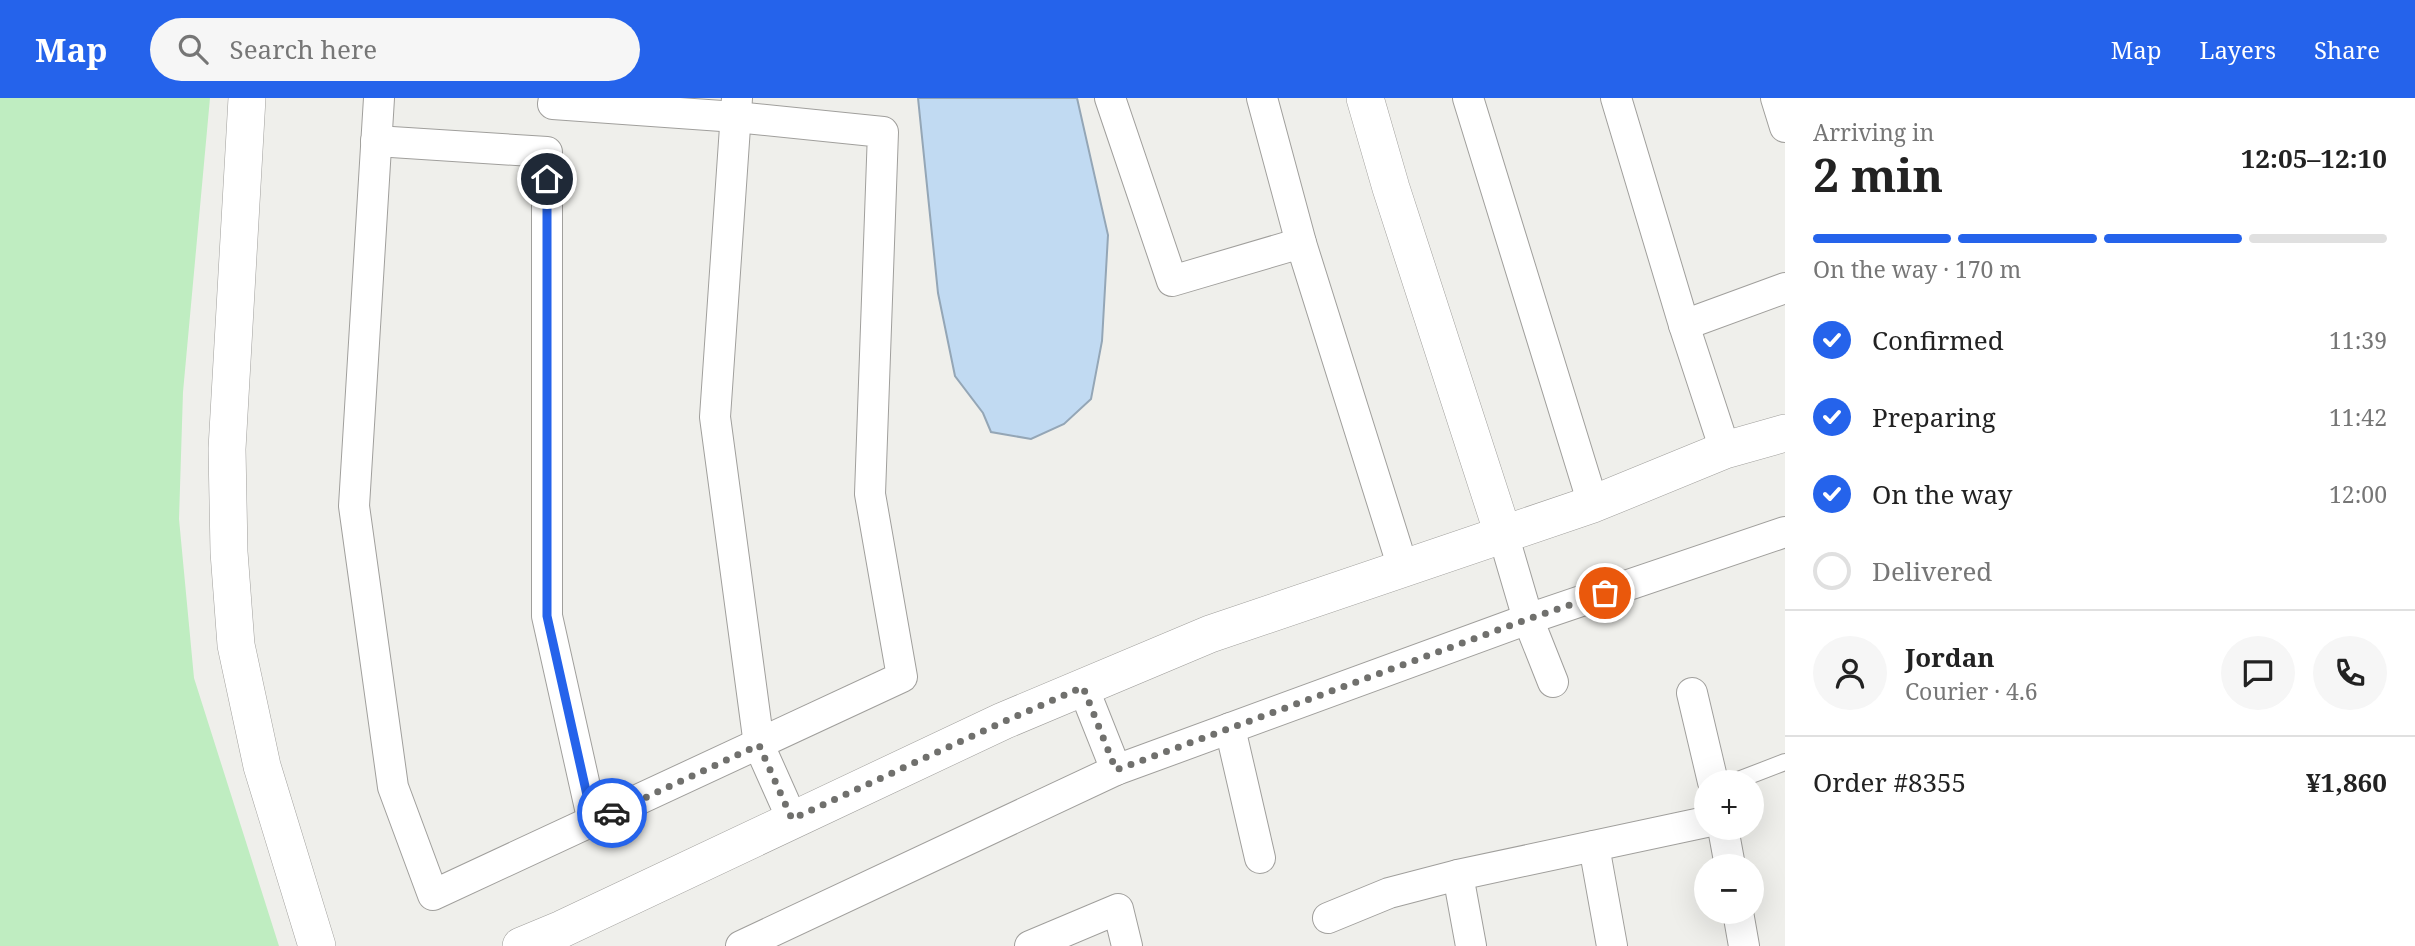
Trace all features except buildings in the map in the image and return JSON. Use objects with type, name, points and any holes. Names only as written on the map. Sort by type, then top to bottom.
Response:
[{"type":"street","points":[[247,98],[227,449],[230,565],[236,645],[262,766],[317,946]]},
{"type":"street","points":[[379,98],[354,506],[393,787],[433,895],[902,677],[870,494],[883,132],[736,107],[553,104],[554,98]]},
{"type":"street","points":[[1110,98],[1172,281],[1301,243]]},
{"type":"street","points":[[1262,98],[1301,243],[1403,568]]},
{"type":"street","points":[[1366,98],[1391,188],[1528,619],[1553,682]]},
{"type":"street","points":[[1468,98],[1593,504]]},
{"type":"street","points":[[1616,98],[1684,325],[1725,450]]},
{"type":"street","points":[[1776,98],[1785,127]]},
{"type":"street","points":[[736,107],[715,417],[759,745],[792,819]]},
{"type":"street","points":[[376,141],[547,152],[547,616],[593,822]]},
{"type":"street","points":[[1684,325],[1785,289]]},
{"type":"street","points":[[520,946],[562,929],[1003,722],[1210,634],[1593,504],[1725,450],[1785,433]]},
{"type":"street","points":[[741,946],[1116,770],[1528,619],[1785,532]]},
{"type":"street","points":[[1083,687],[1116,770]]},
{"type":"street","points":[[1692,693],[1710,770]]},
{"type":"street","points":[[1230,728],[1260,858]]},
{"type":"street","points":[[1328,918],[1389,893],[1458,875],[1694,825]]},
{"type":"street","points":[[1594,846],[1612,946]]},
{"type":"street","points":[[1458,875],[1471,946]]},
{"type":"street","points":[[1030,946],[1118,909],[1127,946]]},
{"type":"street","points":[[1740,924],[1744,946]]},
{"type":"lane","points":[[1764,770],[1785,762]]},
{"type":"green space","points":[[0,98],[210,98],[183,392],[179,519],[194,678],[279,946],[0,946]]},
{"type":"water","points":[[918,98],[1077,98],[1108,235],[1102,341],[1091,399],[1064,424],[1031,439],[991,432],[983,413],[955,376],[938,293]]},
{"type":"way so far","points":[[612,813],[759,745],[792,819],[1083,687],[1116,770],[1605,593]]},
{"type":"route","points":[[547,179],[547,616],[593,822],[612,813]]}]
